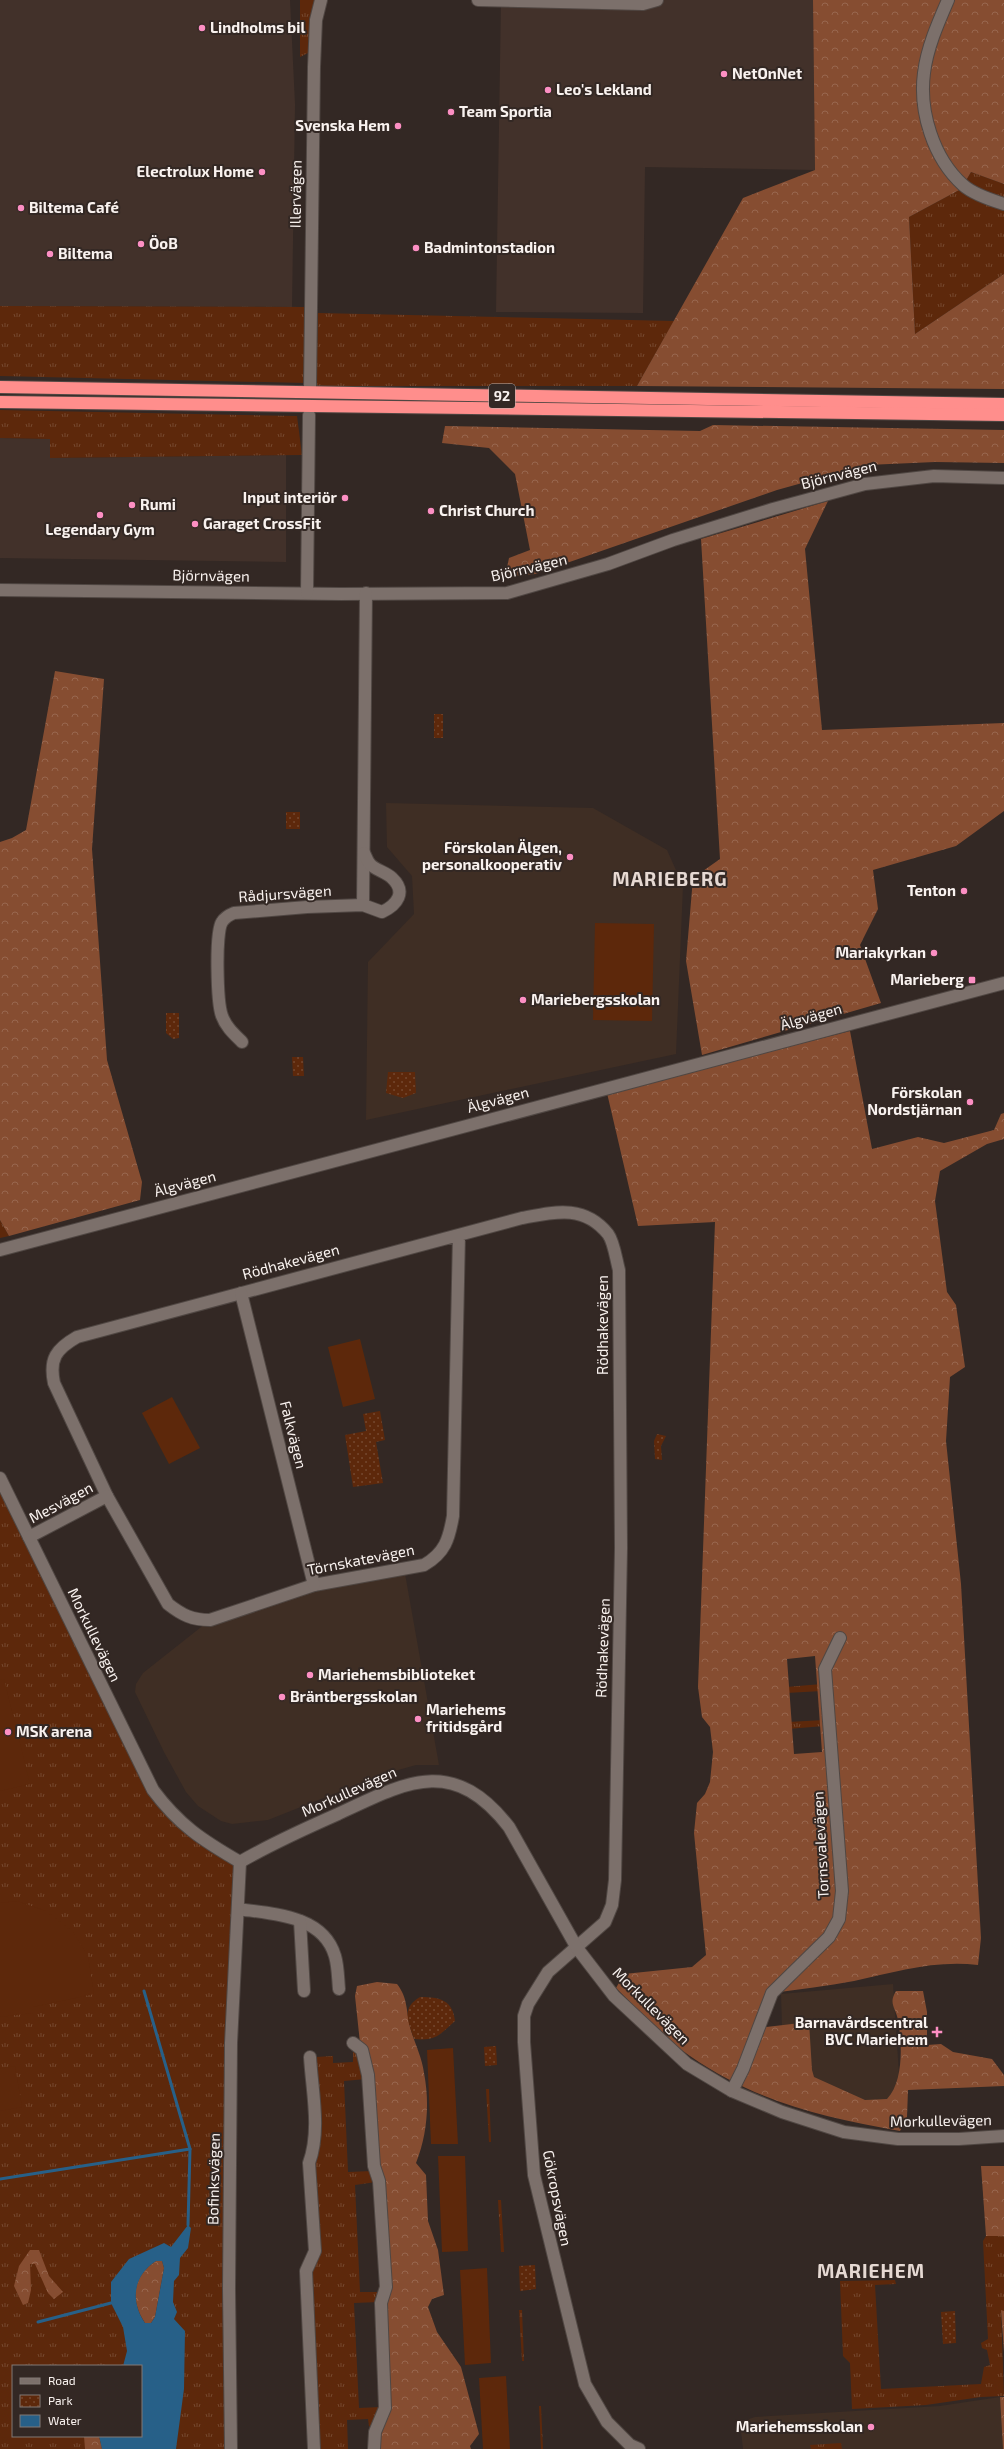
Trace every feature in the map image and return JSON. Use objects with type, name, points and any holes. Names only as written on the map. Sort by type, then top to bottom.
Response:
[{"type":"highway","name":"92","points":[[0,387],[1004,404]]},
{"type":"highway","name":"92","points":[[0,402],[1004,415]]},
{"type":"street","name":"Illervägen","points":[[310,389],[314,67],[316,20],[321,0]]},
{"type":"street","points":[[478,0],[643,4],[657,0]]},
{"type":"street","points":[[948,0],[930,45],[924,72],[922,95],[926,116],[934,144],[959,181],[963,185],[993,201],[1004,204]]},
{"type":"street","points":[[307,593],[309,415]]},
{"type":"street","name":"Björnvägen","points":[[0,590],[507,593],[600,566],[673,540],[773,509],[865,484],[934,476],[1004,478]]},
{"type":"street","points":[[363,905],[366,593]]},
{"type":"street","name":"Rådjursvägen","points":[[242,1042],[230,1030],[222,1015],[218,994],[218,934],[221,922],[227,916],[234,913],[300,907],[363,905],[382,912],[393,907],[399,896],[397,885],[392,878],[370,864],[364,853]]},
{"type":"street","name":"Älgvägen","points":[[0,1250],[1004,983]]},
{"type":"street","name":"Rödhakevägen","points":[[107,1496],[54,1383],[51,1369],[55,1356],[63,1345],[77,1337],[459,1235],[558,1211],[584,1215],[608,1235],[619,1270],[621,1548],[615,1880],[612,1905],[605,1922],[577,1948]]},
{"type":"street","name":"Törnskatevägen","points":[[107,1496],[168,1604],[182,1615],[195,1620],[210,1620],[314,1584],[424,1564],[435,1559],[445,1548],[449,1539],[453,1516],[456,1446],[459,1235]]},
{"type":"street","name":"Falkvägen","points":[[241,1293],[314,1584]]},
{"type":"street","name":"Morkullevägen","points":[[0,1478],[153,1790],[171,1813],[196,1836],[240,1862],[272,1844],[393,1788],[415,1782],[451,1783],[478,1794],[495,1809],[504,1821],[577,1948],[614,1996],[656,2037],[687,2064],[732,2091],[782,2112],[844,2132],[898,2139],[959,2139],[1004,2136]]},
{"type":"street","name":"Mesvägen","points":[[29,1538],[107,1496]]},
{"type":"street","name":"Tornsvalevägen","points":[[732,2091],[743,2069],[772,1993],[829,1937],[839,1919],[842,1891],[825,1669],[840,1638]]},
{"type":"street","name":"Bofinksvägen","points":[[231,2449],[229,2289],[231,2043],[240,1862]]},
{"type":"street","points":[[238,1909],[311,1924],[329,1942],[335,1955],[339,1989]]},
{"type":"street","points":[[300,1921],[304,1991]]},
{"type":"street","name":"Gökropsvägen","points":[[577,1948],[548,1972],[528,2004],[524,2016],[524,2042],[534,2175],[585,2384],[607,2422],[630,2445],[638,2449]]},
{"type":"street","points":[[353,2043],[362,2050],[368,2075],[374,2166],[379,2181],[386,2287],[381,2303],[385,2408],[374,2432],[374,2449]]},
{"type":"street","points":[[310,2057],[315,2129],[314,2149],[309,2163],[314,2251],[306,2272],[314,2449]]},
{"type":"shaded area","points":[[0,0],[290,0],[295,104],[292,307],[0,306]]},
{"type":"shaded area","points":[[478,0],[813,0],[815,170],[645,167],[643,313],[496,312],[501,1]]},
{"type":"shaded area","points":[[0,438],[51,439],[50,458],[286,455],[286,562],[0,558]]},
{"type":"shaded area","name":"Mariebergsskolan","points":[[386,803],[593,808],[667,850],[683,886],[676,1054],[366,1120],[368,962],[414,914],[412,876],[387,847]]},
{"type":"shaded area","name":"Bräntbergsskolan","points":[[404,1568],[439,1765],[416,1765],[384,1774],[268,1820],[232,1824],[221,1821],[198,1806],[186,1792],[164,1752],[135,1692],[136,1684],[143,1673],[210,1620],[263,1602]]},
{"type":"shaded area","points":[[893,1984],[902,2119],[784,2091],[781,1994]]},
{"type":"shaded area","name":"Mariehemsskolan","points":[[1000,2397],[1003,2449],[743,2449],[740,2422],[755,2417],[940,2406]]},
{"type":"green space","points":[[300,0],[316,0],[308,53],[300,57]]},
{"type":"green space","points":[[813,0],[1004,0],[1004,184],[971,172],[961,189],[909,217],[915,334],[1004,274],[1004,389],[637,386],[743,198],[815,170]]},
{"type":"green space","points":[[971,172],[1004,184],[1004,274],[915,334],[909,217],[961,189]]},
{"type":"green space","points":[[0,306],[304,307],[305,383],[0,376]]},
{"type":"green space","points":[[318,313],[674,321],[637,386],[316,386]]},
{"type":"green space","points":[[0,410],[297,416],[302,455],[50,458],[50,439],[0,438]]},
{"type":"green space","points":[[713,425],[1004,430],[1004,463],[935,462],[867,465],[777,490],[535,574],[505,577],[509,558],[530,550],[515,474],[489,448],[442,443],[445,426],[700,431]]},
{"type":"green space","points":[[828,501],[805,549],[822,730],[1004,723],[1004,811],[956,846],[873,870],[878,909],[860,945],[881,1003],[702,1055],[686,961],[693,878],[720,859],[701,539]]},
{"type":"green space","points":[[55,671],[104,679],[92,849],[107,1060],[142,1182],[140,1200],[9,1236],[0,1220],[0,842],[12,838],[26,830]]},
{"type":"green space","points":[[434,714],[443,714],[443,738],[434,738]]},
{"type":"green space","points":[[286,812],[300,812],[300,829],[286,829]]},
{"type":"green space","points":[[595,923],[654,924],[652,1021],[593,1020]]},
{"type":"green space","points":[[166,1013],[179,1013],[179,1038],[173,1039],[166,1033]]},
{"type":"green space","points":[[850,1031],[872,1149],[918,1137],[944,1143],[994,1130],[1001,1114],[1004,1113],[1004,1139],[987,1144],[940,1171],[935,1201],[947,1292],[956,1305],[965,1367],[950,1377],[946,1441],[961,1584],[981,1938],[978,1965],[931,1965],[844,1983],[772,1993],[758,2028],[809,2022],[812,2070],[814,2077],[865,2100],[887,2099],[893,2091],[899,2072],[901,2050],[897,2016],[893,2006],[894,1995],[896,1991],[923,1991],[927,2012],[927,2045],[941,2044],[953,2052],[992,2059],[1004,2075],[1004,2086],[908,2090],[907,2117],[900,2131],[843,2120],[790,2106],[740,2085],[715,2072],[680,2049],[661,2033],[616,1988],[624,1974],[692,1967],[706,1955],[694,1833],[697,1803],[705,1794],[710,1782],[713,1752],[710,1727],[702,1717],[698,1687],[715,1222],[638,1226],[607,1093]],"holes":[[[815,1656],[822,1752],[794,1754],[787,1659]]]},
{"type":"green space","points":[[292,1057],[303,1057],[304,1076],[293,1076]]},
{"type":"green space","points":[[388,1072],[415,1072],[416,1093],[403,1098],[386,1093]]},
{"type":"green space","points":[[0,1220],[9,1236],[0,1238]]},
{"type":"green space","points":[[360,1339],[375,1399],[343,1407],[328,1347]]},
{"type":"green space","points":[[172,1397],[200,1448],[169,1464],[142,1413]]},
{"type":"green space","points":[[380,1411],[385,1440],[376,1442],[383,1483],[353,1487],[345,1435],[366,1431],[363,1414]]},
{"type":"green space","points":[[657,1434],[666,1436],[661,1446],[662,1460],[655,1459],[654,1441]]},
{"type":"green space","points":[[0,1478],[171,1813],[240,1862],[231,2449],[0,2449]]},
{"type":"green space","name":"MSK arena","points":[[4,1679],[30,1784],[0,1791],[0,1680]]},
{"type":"green space","points":[[822,1684],[822,1691],[786,1693],[786,1687]]},
{"type":"green space","points":[[824,1720],[824,1726],[788,1729],[788,1722]]},
{"type":"green space","points":[[17,1901],[46,1911],[73,1932],[88,1956],[94,1994],[33,2007],[33,2013],[0,2017],[0,1903]]},
{"type":"green space","points":[[377,1982],[397,1984],[401,1989],[405,1999],[410,2027],[423,2067],[426,2085],[427,2108],[423,2141],[416,2163],[426,2175],[428,2221],[438,2250],[444,2295],[432,2299],[428,2307],[437,2332],[461,2367],[479,2434],[470,2446],[471,2449],[374,2449],[385,2408],[386,2287],[355,1996],[357,1986]]},
{"type":"green space","points":[[420,1997],[434,1998],[444,2001],[452,2008],[454,2014],[455,2021],[433,2038],[414,2039],[408,2021],[408,2010],[410,2006]]},
{"type":"green space","points":[[353,2045],[355,2045],[366,2079],[344,2081],[348,2172],[372,2171],[376,2182],[355,2185],[360,2292],[382,2292],[379,2302],[354,2303],[359,2408],[381,2407],[373,2429],[369,2426],[368,2419],[347,2420],[348,2449],[317,2449],[309,2278],[316,2057],[333,2056],[333,2063],[353,2062]]},
{"type":"green space","points":[[496,2046],[497,2065],[485,2066],[484,2047]]},
{"type":"green space","points":[[453,2048],[458,2144],[431,2144],[427,2050]]},
{"type":"green space","points":[[15,2066],[22,2107],[0,2111],[0,2069]]},
{"type":"green space","points":[[486,2089],[489,2089],[491,2142],[489,2142]]},
{"type":"green space","points":[[438,2156],[465,2156],[468,2251],[442,2252]]},
{"type":"green space","points":[[981,2166],[1004,2166],[1004,2236],[986,2236]]},
{"type":"green space","points":[[498,2200],[501,2200],[504,2252],[501,2252]]},
{"type":"green space","points":[[986,2236],[1004,2236],[1004,2311],[1001,2311],[1004,2396],[981,2397],[926,2405],[852,2409],[850,2363],[843,2356],[840,2281],[895,2280],[896,2284],[875,2285],[881,2389],[981,2384],[984,2367],[990,2365],[987,2350],[982,2348],[981,2343],[988,2339],[983,2241]]},
{"type":"green space","points":[[30,2250],[39,2250],[49,2276],[63,2292],[54,2299],[48,2293],[35,2264],[30,2264],[31,2290],[28,2303],[23,2305],[14,2286],[19,2266]]},
{"type":"green space","points":[[156,2261],[162,2261],[164,2268],[155,2317],[151,2323],[145,2323],[137,2306],[136,2289],[142,2274]]},
{"type":"green space","points":[[535,2265],[536,2289],[520,2291],[519,2266]]},
{"type":"green space","points":[[487,2268],[491,2363],[465,2365],[460,2270]]},
{"type":"green space","points":[[519,2310],[522,2310],[524,2361],[522,2361]]},
{"type":"green space","points":[[1001,2310],[1004,2311],[1004,2352]]},
{"type":"green space","points":[[955,2311],[956,2343],[943,2344],[941,2312]]},
{"type":"green space","points":[[506,2376],[510,2449],[483,2449],[479,2378]]},
{"type":"green space","points":[[1000,2397],[1004,2397],[1004,2449],[1003,2449]]},
{"type":"green space","points":[[539,2406],[541,2406],[543,2449],[541,2449]]},
{"type":"green space","points":[[84,2437],[99,2437],[102,2449],[85,2449]]},
{"type":"green space","points":[[841,2443],[842,2449],[811,2449],[810,2445]]},
{"type":"water","points":[[188,2225],[191,2228],[188,2248],[180,2258],[179,2275],[174,2281],[173,2302],[177,2312],[174,2319],[185,2331],[184,2389],[176,2449],[102,2449],[99,2437],[142,2437],[142,2365],[123,2365],[127,2351],[123,2327],[111,2303],[111,2282],[129,2259],[164,2243],[171,2247]],"holes":[[[156,2261],[162,2261],[164,2268],[155,2317],[151,2323],[145,2323],[137,2306],[136,2289],[138,2281],[148,2267]]]},
{"type":"waterway","points":[[144,1991],[190,2149],[188,2225]]},
{"type":"waterway","points":[[0,2179],[190,2149]]},
{"type":"waterway","points":[[38,2322],[111,2303]]},
{"type":"place","name":"Lindholms bil","points":[[202,28]]},
{"type":"place","name":"NetOnNet","points":[[724,74]]},
{"type":"place","name":"Leo's Lekland","points":[[548,90]]},
{"type":"place","name":"Team Sportia","points":[[451,112]]},
{"type":"place","name":"Svenska Hem","points":[[398,126]]},
{"type":"place","name":"Electrolux Home","points":[[262,172]]},
{"type":"place","name":"Biltema Café","points":[[21,208]]},
{"type":"place","name":"ÖoB","points":[[141,244]]},
{"type":"place","name":"Badmintonstadion","points":[[416,248]]},
{"type":"place","name":"Biltema","points":[[50,254]]},
{"type":"place","name":"Input interiör","points":[[345,498]]},
{"type":"place","name":"Rumi","points":[[132,505]]},
{"type":"place","name":"Christ Church","points":[[431,511]]},
{"type":"place","name":"Legendary Gym","points":[[100,515]]},
{"type":"place","name":"Garaget CrossFit","points":[[195,524]]},
{"type":"place","name":"Förskolan Älgen, personalkooperativ","points":[[570,857]]},
{"type":"place","name":"Tenton","points":[[964,891]]},
{"type":"place","name":"Mariakyrkan","points":[[934,953]]},
{"type":"place","name":"Marieberg","points":[[972,980]]},
{"type":"place","name":"Mariebergsskolan","points":[[523,1000]]},
{"type":"place","name":"Förskolan Nordstjärnan","points":[[970,1102]]},
{"type":"place","name":"Mariehemsbiblioteket","points":[[310,1675]]},
{"type":"place","name":"Bräntbergsskolan","points":[[282,1697]]},
{"type":"place","name":"Mariehems fritidsgård","points":[[418,1719]]},
{"type":"place","name":"MSK arena","points":[[8,1732]]},
{"type":"place","name":"Barnavårdscentral BVC Mariehem","points":[[937,2032]]},
{"type":"place","name":"Mariehemsskolan","points":[[871,2427]]},
{"type":"district","name":"MARIEBERG","points":[[670,879]]},
{"type":"district","name":"MARIEHEM","points":[[871,2271]]}]
